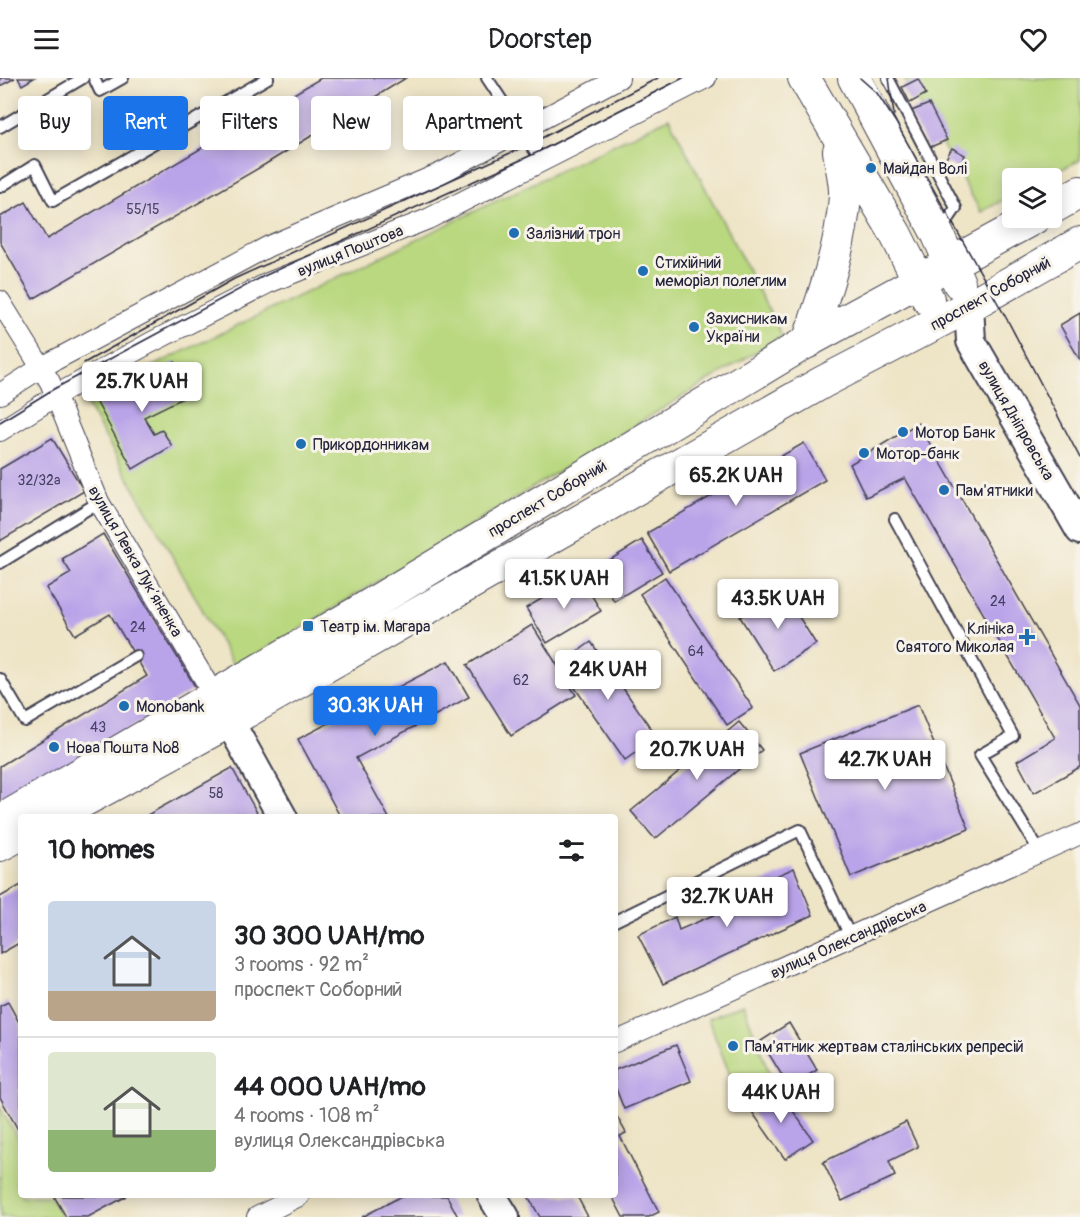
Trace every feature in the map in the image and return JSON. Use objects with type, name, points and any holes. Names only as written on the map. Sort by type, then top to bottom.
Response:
[{"type":"main road","name":"вулиця Дніпровська","points":[[804,78],[895,233],[940,321]]},
{"type":"main road","name":"вулиця Дніпровська","points":[[854,78],[938,235],[969,306]]},
{"type":"main road","points":[[808,342],[826,292],[838,245],[845,195],[838,138]]},
{"type":"main road","points":[[1062,202],[1080,192]]},
{"type":"main road","name":"проспект Соборний","points":[[0,821],[214,694],[353,615],[808,342],[1016,228]]},
{"type":"main road","name":"проспект Соборний","points":[[59,814],[230,721],[823,382],[969,306],[1080,243]]},
{"type":"main road","points":[[0,845],[18,836]]},
{"type":"street","name":"вулиця Поштова","points":[[543,118],[619,78]]},
{"type":"street","name":"вулиця Поштова","points":[[0,431],[150,343],[268,283],[428,219],[543,163],[706,78]]},
{"type":"street","name":"вулиця Поштова","points":[[0,394],[42,368],[269,246],[441,173],[483,150]]},
{"type":"street","name":"вулиця Левка Лукʼяненка","points":[[0,301],[42,368],[99,502],[172,636],[214,694],[281,814]]},
{"type":"street","name":"вулиця Дніпровська","points":[[969,306],[971,341],[1080,530]]},
{"type":"street","name":"вулиця Дніпровська","points":[[940,321],[971,341]]},
{"type":"street","name":"вулиця Олександрівська","points":[[618,1041],[1080,834]]},
{"type":"street","points":[[258,1217],[295,1198]]},
{"type":"street","points":[[493,1198],[505,1217]]},
{"type":"lane","points":[[0,127],[83,78]]},
{"type":"lane","points":[[94,78],[100,91],[123,78]]},
{"type":"lane","points":[[0,187],[35,165],[53,201],[268,78]]},
{"type":"lane","points":[[487,78],[498,96]]},
{"type":"lane","points":[[888,78],[956,208],[938,235]]},
{"type":"lane","points":[[534,150],[543,163]]},
{"type":"lane","points":[[0,563],[99,502]]},
{"type":"lane","points":[[895,519],[1013,736],[980,755],[1040,852]]},
{"type":"lane","points":[[0,679],[25,722],[136,656]]},
{"type":"lane","points":[[618,920],[800,830],[851,938]]},
{"type":"green space","points":[[904,78],[1080,78],[1080,160],[1062,169],[1002,168],[1002,200],[981,212]]},
{"type":"green space","points":[[669,118],[782,336],[235,668],[84,399]]},
{"type":"green space","points":[[743,1004],[771,1078],[738,1095],[708,1019]]},
{"type":"green space","points":[[0,1107],[18,1139],[18,1198],[51,1198],[62,1217],[0,1217]]},
{"type":"building","points":[[0,78],[15,78],[0,86]]},
{"type":"building","points":[[18,78],[34,78],[22,85]]},
{"type":"building","points":[[321,78],[406,78],[377,96],[311,96],[311,136],[299,144],[299,96],[290,96]]},
{"type":"building","points":[[918,79],[926,94],[910,103],[902,87]]},
{"type":"building","points":[[929,104],[947,140],[928,148],[909,112]]},
{"type":"building","points":[[952,148],[965,155],[959,169],[944,162]]},
{"type":"building","points":[[200,149],[288,150],[33,299],[0,242],[0,217],[26,202],[47,239]]},
{"type":"building","points":[[1080,313],[1080,360],[1060,325]]},
{"type":"building","points":[[175,362],[189,395],[144,417],[154,434],[162,430],[172,446],[133,469],[96,401]]},
{"type":"building","points":[[918,423],[1080,705],[1080,767],[1034,793],[1017,761],[1055,738],[905,478],[866,497],[850,464]]},
{"type":"building","points":[[52,438],[84,491],[0,541],[0,469]]},
{"type":"building","points":[[804,443],[825,480],[669,571],[647,533]]},
{"type":"building","points":[[103,534],[196,688],[0,807],[0,766],[147,676],[110,614],[75,635],[46,588],[71,573],[62,559]]},
{"type":"building","points":[[642,540],[662,572],[614,601],[595,569]]},
{"type":"building","points":[[580,576],[601,611],[547,643],[526,608]]},
{"type":"building","points":[[665,577],[753,708],[727,725],[640,594]]},
{"type":"building","points":[[782,590],[816,644],[774,671],[740,617]]},
{"type":"building","points":[[532,625],[576,695],[511,736],[467,665]]},
{"type":"building","points":[[591,642],[657,737],[625,760],[559,665]]},
{"type":"building","points":[[448,661],[469,697],[356,758],[387,814],[339,814],[298,739]]},
{"type":"building","points":[[918,705],[969,829],[851,877],[800,753]]},
{"type":"building","points":[[739,722],[762,750],[655,839],[631,811]]},
{"type":"building","points":[[232,768],[258,814],[149,814]]},
{"type":"building","points":[[794,868],[813,915],[663,984],[638,935],[675,917],[679,930],[757,896],[754,886]]},
{"type":"building","points":[[18,887],[18,944],[0,954],[0,897]]},
{"type":"building","points":[[8,1002],[18,1020],[18,1130],[0,1097],[0,1006]]},
{"type":"building","points":[[789,1023],[817,1070],[789,1087],[761,1041]]},
{"type":"building","points":[[676,1045],[691,1081],[624,1109],[618,1094],[618,1069]]},
{"type":"building","points":[[778,1089],[813,1140],[785,1159],[750,1109]]},
{"type":"building","points":[[618,1118],[626,1133],[620,1136],[659,1212],[649,1217],[623,1217],[613,1198],[618,1198]]},
{"type":"building","points":[[906,1122],[918,1147],[889,1161],[895,1176],[842,1201],[823,1162]]},
{"type":"building","points":[[55,1198],[123,1198],[88,1217],[66,1217]]},
{"type":"building","points":[[398,1198],[448,1198],[458,1217],[362,1217]]},
{"type":"building","points":[[529,1198],[578,1198],[588,1217],[540,1217]]},
{"type":"tram line","points":[[84,363],[234,279],[530,144],[658,78]]},
{"type":"tram line","points":[[0,422],[52,390],[264,276],[536,153],[683,78]]},
{"type":"tram line","points":[[860,78],[877,93],[895,121],[1009,323],[1080,458]]},
{"type":"tram line","points":[[889,78],[894,115]]},
{"type":"place","name":"Майдан Волі","points":[[871,168]]},
{"type":"place","name":"Залізний трон","points":[[514,233]]},
{"type":"place","name":"Стихійний меморіал полеглим","points":[[643,271]]},
{"type":"place","name":"Захисникам України","points":[[694,327]]},
{"type":"place","name":"Мотор Банк","points":[[903,432]]},
{"type":"place","name":"Прикордонникам","points":[[301,444]]},
{"type":"place","name":"Мотор-банк","points":[[864,453]]},
{"type":"place","name":"Пам'ятники","points":[[944,490]]},
{"type":"place","name":"Театр ім. Магара","points":[[308,626]]},
{"type":"place","name":"Клініка Святого Миколая","points":[[1027,637]]},
{"type":"place","name":"Monobank","points":[[124,706]]},
{"type":"place","name":"Нова Пошта №8","points":[[54,747]]},
{"type":"place","name":"Пам'ятник жертвам сталінських репресій","points":[[733,1046]]}]
